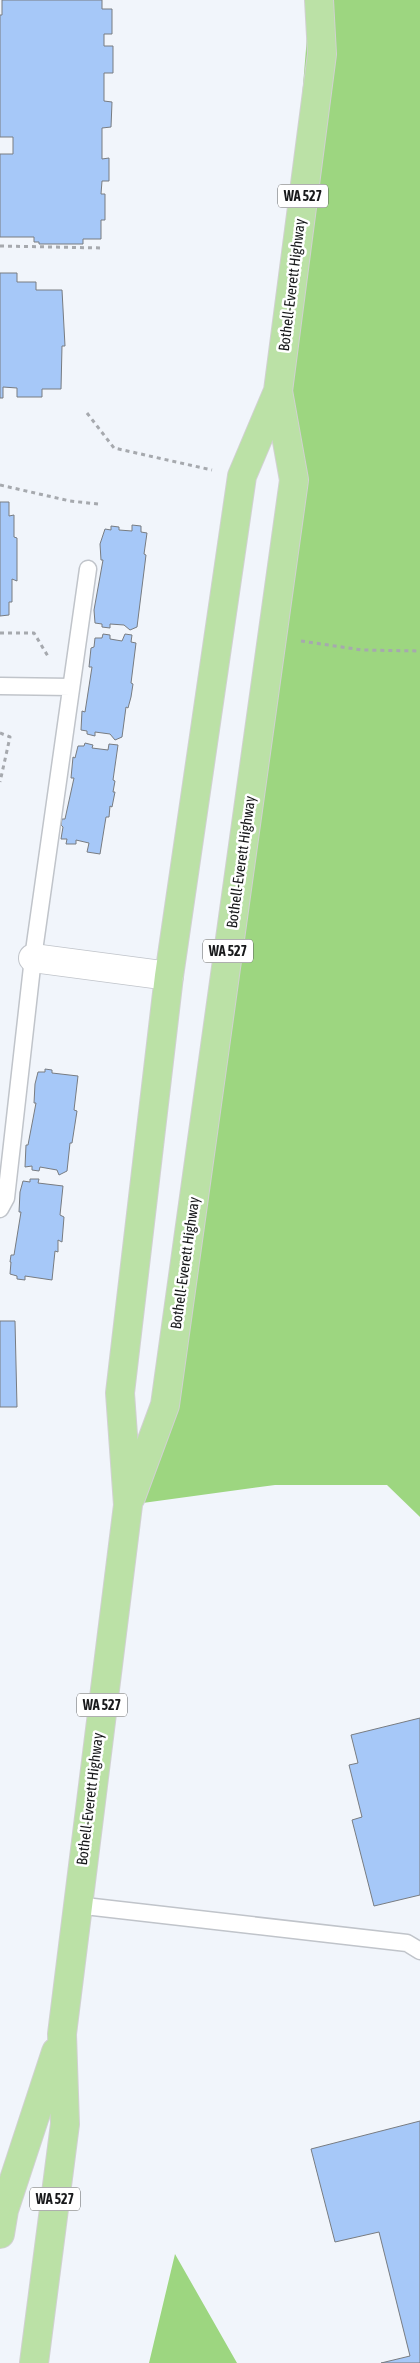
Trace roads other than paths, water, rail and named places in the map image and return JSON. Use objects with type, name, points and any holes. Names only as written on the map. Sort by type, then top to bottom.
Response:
[{"type":"main road","name":"Bothell-Everett Highway","points":[[34,2363],[65,2124],[62,2034],[76,1905],[128,1505],[120,1394],[169,976],[242,476],[278,391],[322,54],[319,0]]},
{"type":"main road","name":"Bothell-Everett Highway","points":[[128,1505],[165,1405],[294,480],[278,391]]},
{"type":"main road","name":"Bothell-Everett Highway","points":[[0,2234],[4,2210],[62,2034]]},
{"type":"street","points":[[33,958],[169,976]]},
{"type":"lane","points":[[0,1209],[6,1198],[33,958],[88,569]]},
{"type":"lane","points":[[0,686],[71,686]]},
{"type":"lane","points":[[76,1905],[407,1944],[420,1951]]}]
